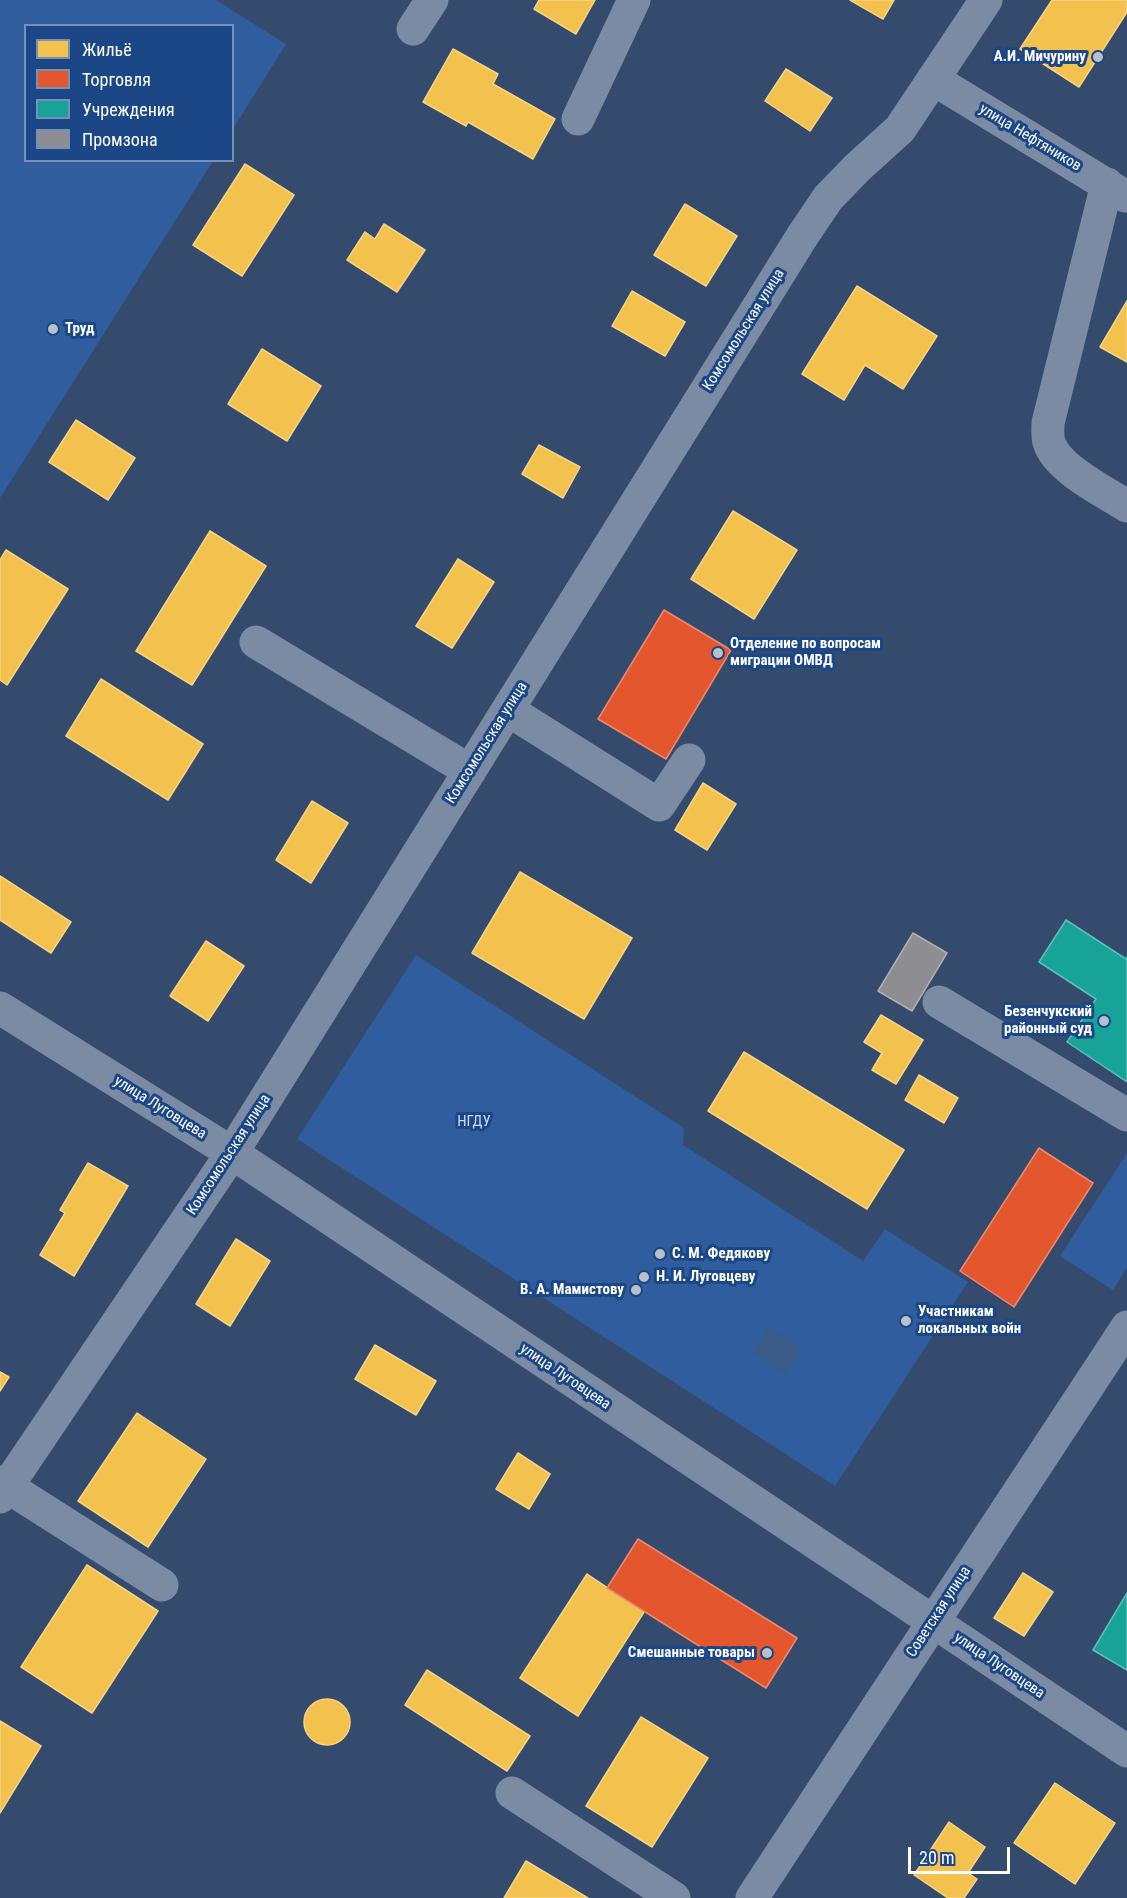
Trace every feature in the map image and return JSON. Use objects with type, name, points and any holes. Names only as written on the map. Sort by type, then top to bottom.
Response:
[{"type":"street","points":[[413,29],[432,0]]},
{"type":"street","points":[[578,119],[634,0]]},
{"type":"street","name":"Комсомольская улица","points":[[2,1488],[232,1153],[809,226],[828,198],[900,129],[986,0]]},
{"type":"street","name":"улица Нефтяников","points":[[933,79],[1117,190]]},
{"type":"street","points":[[1117,190],[1048,423],[1048,441],[1064,465],[1127,506]]},
{"type":"street","points":[[256,642],[470,771]]},
{"type":"street","points":[[508,710],[659,805],[689,760]]},
{"type":"street","points":[[939,1002],[1127,1115]]},
{"type":"street","name":"улица Луговцева","points":[[0,1008],[232,1153],[1127,1751]]},
{"type":"street","name":"Советская улица","points":[[752,1898],[1127,1327]]},
{"type":"street","points":[[2,1488],[162,1585]]},
{"type":"street","points":[[512,1793],[674,1898]]},
{"type":"green space","name":"Труд","points":[[0,0],[216,0],[286,44],[234,127],[234,24],[24,24],[24,162],[212,162],[0,498]]},
{"type":"green space","name":"НГДУ","points":[[416,955],[684,1128],[683,1145],[863,1261],[885,1229],[968,1282],[835,1486],[297,1139]]},
{"type":"green space","points":[[1127,1153],[1127,1267],[1113,1290],[1060,1256]]},
{"type":"shaded area","points":[[769,1327],[802,1348],[785,1374],[752,1353]]},
{"type":"building: Жильё","points":[[539,0],[595,0],[576,34],[534,9]]},
{"type":"building: Жильё","points":[[850,0],[894,0],[883,19]]},
{"type":"building: Жильё","points":[[1052,0],[1127,0],[1127,12],[1079,87],[1020,49]]},
{"type":"building: Жильё","points":[[453,49],[498,74],[493,84],[555,119],[533,159],[468,122],[466,126],[423,102]]},
{"type":"building: Жильё","points":[[786,69],[832,98],[810,131],[765,101]]},
{"type":"building: Жильё","points":[[245,164],[294,195],[242,276],[193,245]]},
{"type":"building: Жильё","points":[[685,204],[737,236],[706,286],[654,255]]},
{"type":"building: Жильё","points":[[384,224],[425,250],[397,292],[347,260],[365,232],[375,239]]},
{"type":"building: Жильё","points":[[857,286],[937,336],[903,389],[865,365],[844,400],[802,374]]},
{"type":"building: Жильё","points":[[632,291],[685,322],[665,356],[612,326]]},
{"type":"building: Жильё","points":[[1127,301],[1127,362],[1100,347]]},
{"type":"building: Жильё","points":[[262,349],[321,386],[287,441],[228,404]]},
{"type":"building: Жильё","points":[[76,420],[135,458],[108,500],[49,462]]},
{"type":"building: Жильё","points":[[539,445],[580,467],[563,498],[522,474]]},
{"type":"building: Жильё","points":[[733,511],[797,550],[754,619],[691,579]]},
{"type":"building: Жильё","points":[[210,531],[266,566],[192,685],[136,651]]},
{"type":"building: Жильё","points":[[6,550],[68,589],[7,685],[0,680],[0,560]]},
{"type":"building: Жильё","points":[[458,559],[494,582],[452,648],[416,626]]},
{"type":"building: Жильё","points":[[101,679],[203,744],[168,800],[66,736]]},
{"type":"building: Жильё","points":[[703,783],[736,804],[707,850],[675,830]]},
{"type":"building: Жильё","points":[[312,801],[348,823],[311,883],[276,860]]},
{"type":"building: Жильё","points":[[520,872],[632,938],[584,1019],[472,953]]},
{"type":"building: Жильё","points":[[0,876],[71,922],[51,953],[0,920]]},
{"type":"building: Жильё","points":[[206,941],[244,966],[208,1021],[170,996]]},
{"type":"building: Жильё","points":[[881,1015],[923,1040],[896,1084],[872,1070],[882,1053],[864,1042]]},
{"type":"building: Жильё","points":[[744,1052],[904,1150],[867,1209],[708,1111]]},
{"type":"building: Жильё","points":[[919,1075],[958,1098],[944,1123],[905,1100]]},
{"type":"building: Жильё","points":[[88,1163],[128,1186],[74,1276],[40,1255],[65,1213],[60,1210]]},
{"type":"building: Жильё","points":[[236,1239],[270,1261],[230,1326],[196,1304]]},
{"type":"building: Жильё","points":[[375,1345],[436,1381],[416,1415],[355,1379]]},
{"type":"building: Жильё","points":[[0,1372],[9,1377],[0,1391]]},
{"type":"building: Жильё","points":[[137,1413],[206,1459],[148,1547],[78,1501]]},
{"type":"building: Жильё","points":[[518,1453],[550,1474],[529,1509],[496,1489]]},
{"type":"building: Жильё","points":[[87,1565],[158,1611],[92,1713],[21,1667]]},
{"type":"building: Жильё","points":[[1023,1573],[1053,1592],[1024,1636],[994,1618]]},
{"type":"building: Жильё","points":[[587,1574],[644,1612],[578,1716],[520,1678]]},
{"type":"building: Жильё","points":[[427,1670],[530,1736],[507,1771],[405,1705]]},
{"type":"building: Жильё","points":[[327,1699],[336,1700],[343,1706],[349,1713],[349,1731],[343,1738],[336,1744],[327,1745],[318,1744],[311,1738],[305,1731],[304,1722],[305,1713],[311,1706],[318,1700]]},
{"type":"building: Жильё","points":[[641,1717],[708,1758],[652,1847],[586,1806]]},
{"type":"building: Жильё","points":[[0,1721],[41,1746],[0,1813]]},
{"type":"building: Жильё","points":[[1055,1783],[1115,1823],[1075,1884],[1014,1843]]},
{"type":"building: Жильё","points":[[949,1822],[985,1847],[968,1873],[977,1879],[964,1898],[948,1898],[914,1875]]},
{"type":"building: Жильё","points":[[526,1861],[588,1898],[504,1898]]},
{"type":"building: Торговля","points":[[664,610],[731,650],[666,759],[598,719]]},
{"type":"building: Торговля","points":[[1039,1148],[1093,1183],[1014,1307],[960,1271]]},
{"type":"building: Торговля","points":[[638,1539],[797,1638],[766,1688],[607,1588]]},
{"type":"building: Учреждения","name":"Безенчукский районный суд","points":[[1066,920],[1126,959],[1127,957],[1127,1082],[1067,1042],[1096,999],[1039,962]]},
{"type":"building: Учреждения","points":[[1127,1593],[1127,1670],[1093,1650]]},
{"type":"building: Промзона","points":[[913,933],[947,953],[912,1011],[878,991]]},
{"type":"place","name":"А.И. Мичурину","points":[[1098,57]]},
{"type":"place","name":"Труд","points":[[53,329]]},
{"type":"place","name":"Отделение по вопросам миграции ОМВД","points":[[718,653]]},
{"type":"place","name":"Безенчукский районный суд","points":[[1104,1021]]},
{"type":"place","name":"С. М. Федякову","points":[[660,1254]]},
{"type":"place","name":"Н. И. Луговцеву","points":[[644,1277]]},
{"type":"place","name":"В. А. Мамистову","points":[[636,1290]]},
{"type":"place","name":"Участникам локальных войн","points":[[906,1321]]},
{"type":"place","name":"Смешанные товары","points":[[767,1653]]}]
